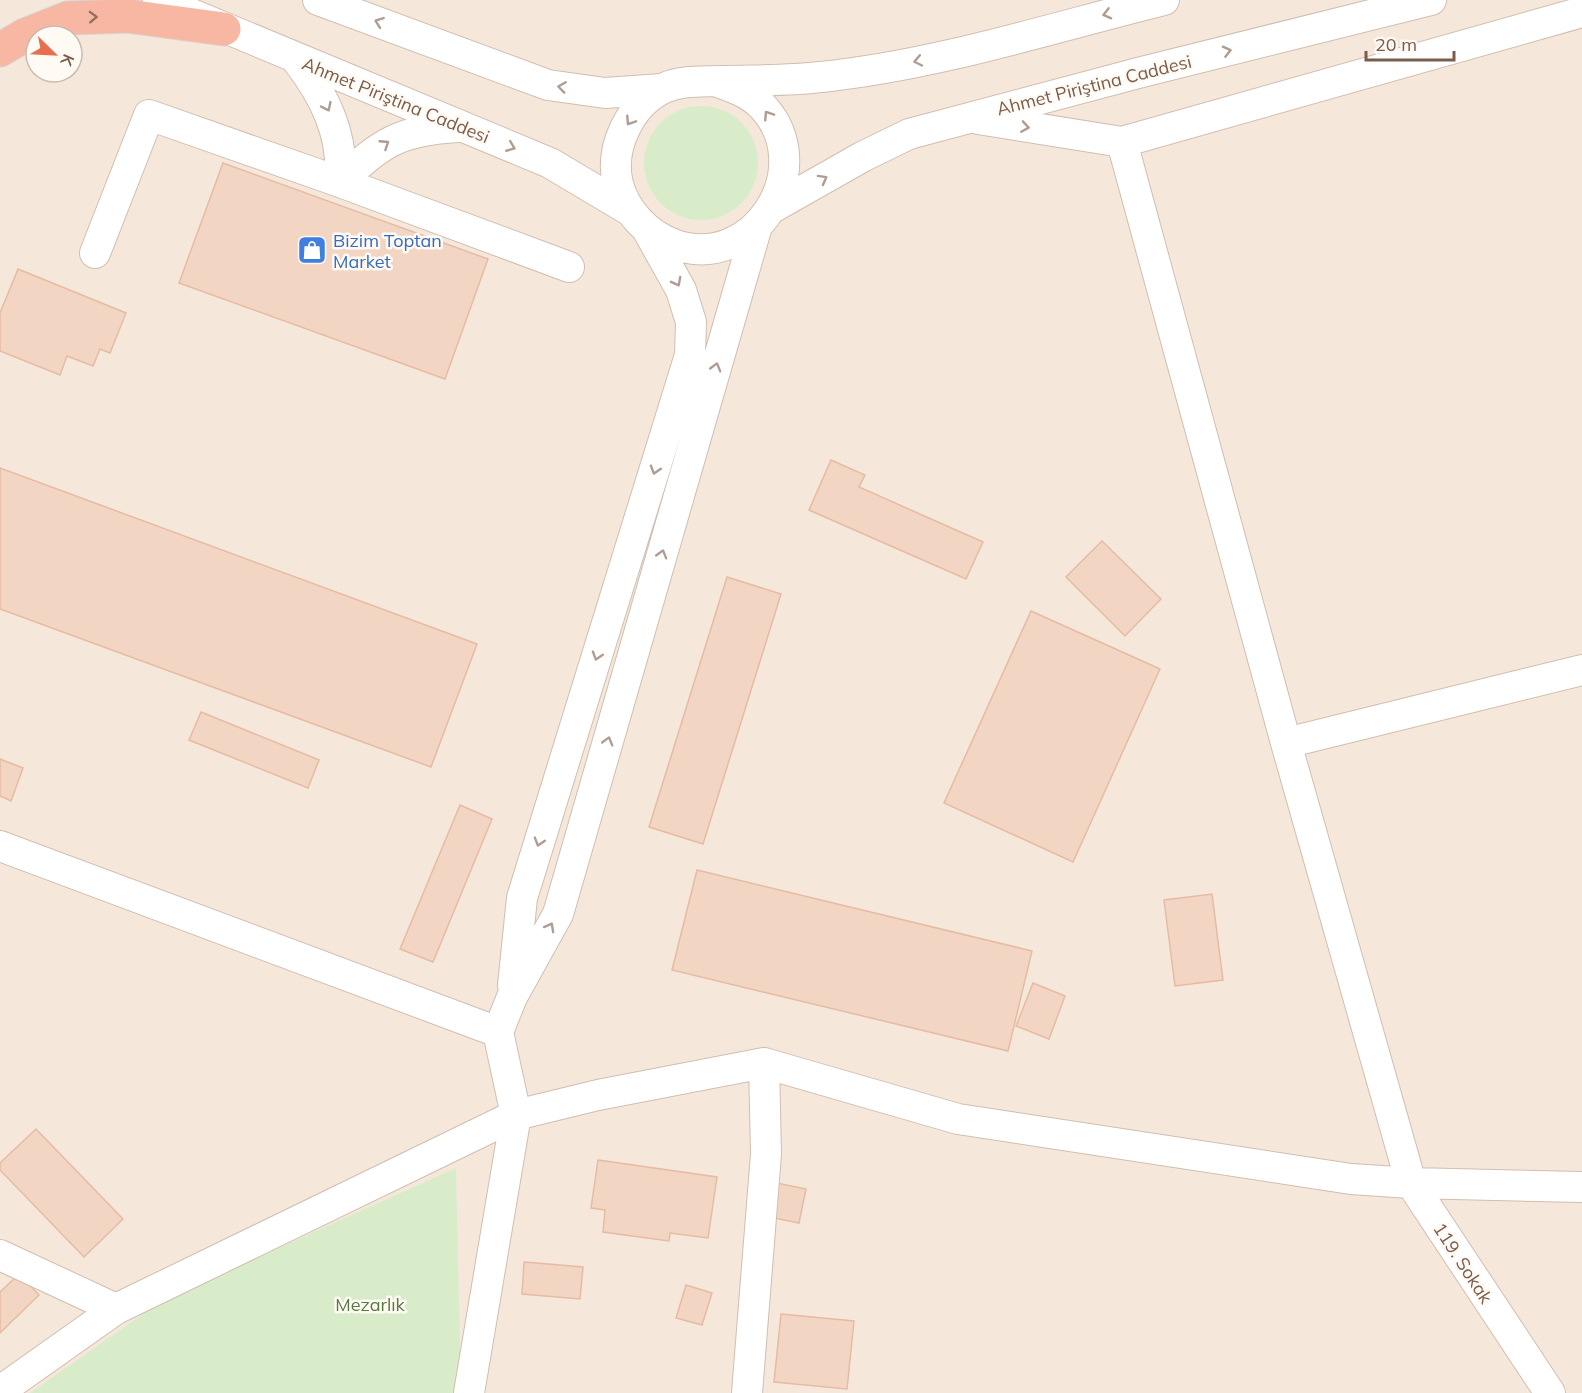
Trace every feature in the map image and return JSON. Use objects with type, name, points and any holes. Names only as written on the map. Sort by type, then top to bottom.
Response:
[{"type":"highway","points":[[0,50],[26,35],[68,18],[127,16],[224,29]]},
{"type":"street","name":"Ahmet Piriştina Caddesi","points":[[158,0],[550,163],[639,220]]},
{"type":"street","points":[[318,0],[548,85],[605,93],[662,89],[688,81],[820,78],[915,62],[1164,0]]},
{"type":"street","name":"Ahmet Piriştina Caddesi","points":[[765,217],[862,157],[909,134],[1431,0]]},
{"type":"street","points":[[968,118],[1122,142],[1582,12]]},
{"type":"street","points":[[295,58],[315,83],[330,110],[342,162],[340,182]]},
{"type":"street","points":[[469,1393],[516,1115],[498,1032],[512,997],[558,914],[765,217],[783,183],[784,156],[777,129],[763,107],[741,90],[715,81]]},
{"type":"street","points":[[512,997],[522,898],[690,355],[691,322],[681,291],[618,183],[617,155],[625,128],[640,105],[662,89]]},
{"type":"street","points":[[95,253],[149,115],[340,182],[569,267]]},
{"type":"street","points":[[340,182],[363,159],[392,140],[424,129],[462,127]]},
{"type":"street","name":"119. Sokak","points":[[1122,142],[1286,743],[1411,1183],[1550,1393]]},
{"type":"street","points":[[639,220],[674,244],[702,249],[730,243],[765,217]]},
{"type":"street","points":[[1286,743],[1582,670]]},
{"type":"street","points":[[0,846],[498,1032]]},
{"type":"street","points":[[747,1393],[766,1154],[764,1063]]},
{"type":"street","points":[[0,1391],[116,1309],[516,1115],[598,1095],[764,1063],[958,1119],[1351,1179],[1411,1183],[1582,1187]]},
{"type":"street","points":[[0,1255],[116,1309]]},
{"type":"shaded area","points":[[0,0],[1582,0],[1582,1393],[0,1393]]},
{"type":"green space","points":[[701,106],[723,111],[741,123],[753,141],[758,163],[753,185],[741,203],[723,215],[701,220],[679,215],[661,203],[649,185],[644,163],[649,141],[661,123],[679,111]]},
{"type":"green space","name":"Mezarlık","points":[[456,1168],[461,1393],[30,1393],[163,1300]]},
{"type":"building","points":[[223,163],[488,259],[445,379],[179,283]]},
{"type":"building","points":[[18,269],[126,313],[110,353],[100,349],[93,366],[67,356],[60,375],[0,351],[0,313]]},
{"type":"building","points":[[831,460],[865,475],[859,487],[983,542],[966,579],[809,510]]},
{"type":"building","points":[[0,468],[477,644],[431,767],[0,609]]},
{"type":"building","points":[[1102,541],[1161,599],[1125,636],[1066,577]]},
{"type":"building","points":[[727,577],[781,594],[703,844],[649,827]]},
{"type":"building","points":[[1031,611],[1160,669],[1073,862],[944,803]]},
{"type":"building","points":[[201,712],[319,760],[308,788],[189,740]]},
{"type":"building","points":[[0,759],[23,768],[11,801],[0,796]]},
{"type":"building","points":[[460,805],[492,819],[433,962],[400,949]]},
{"type":"building","points":[[697,870],[1032,951],[1008,1051],[672,970]]},
{"type":"building","points":[[1212,894],[1223,980],[1175,986],[1164,900]]},
{"type":"building","points":[[1033,983],[1065,996],[1049,1039],[1016,1026]]},
{"type":"building","points":[[36,1129],[123,1219],[84,1257],[0,1170],[0,1163]]},
{"type":"building","points":[[598,1160],[717,1177],[708,1238],[670,1233],[669,1241],[603,1232],[605,1210],[591,1208]]},
{"type":"building","points":[[772,1182],[806,1189],[799,1223],[765,1216]]},
{"type":"building","points":[[524,1262],[583,1267],[580,1299],[522,1294]]},
{"type":"building","points":[[19,1274],[39,1295],[0,1333],[0,1292]]},
{"type":"building","points":[[686,1285],[712,1293],[702,1325],[676,1318]]},
{"type":"building","points":[[781,1314],[854,1321],[847,1389],[774,1382]]},
{"type":"place","name":"Bizim Toptan Market","points":[[312,250]]}]
